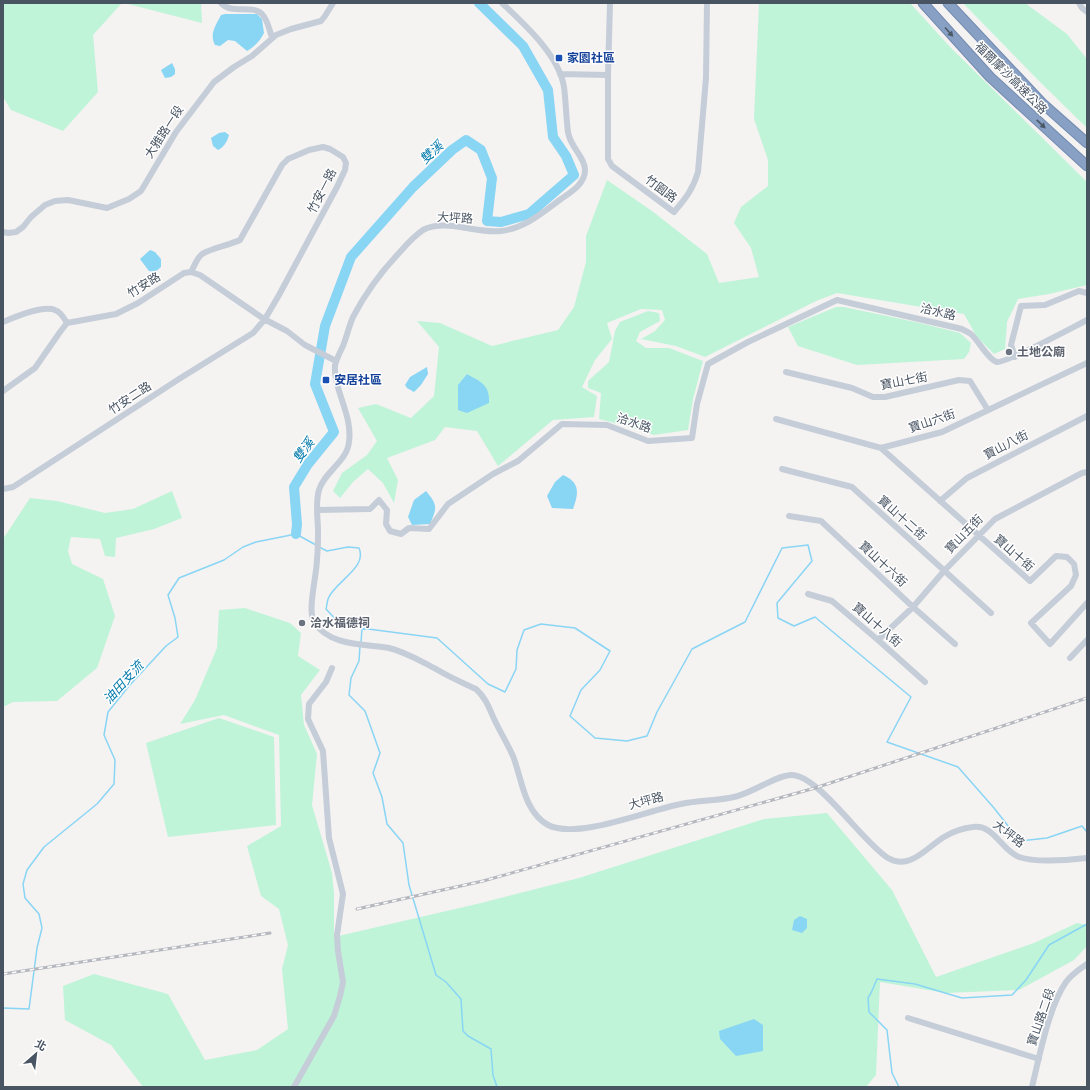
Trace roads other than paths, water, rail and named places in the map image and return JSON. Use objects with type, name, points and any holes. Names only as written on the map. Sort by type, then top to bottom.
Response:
[{"type":"highway","name":"福爾摩沙高速公路","points":[[923,3],[990,76],[1087,166]]},
{"type":"highway","name":"福爾摩沙高速公路","points":[[948,3],[1042,103],[1087,143]]},
{"type":"street","points":[[221,3],[229,8],[261,12],[266,18],[272,37]]},
{"type":"street","name":"大雅路一段","points":[[3,232],[16,232],[44,205],[55,201],[68,200],[107,208],[129,199],[141,191],[176,132],[209,87],[234,67],[252,56],[272,37],[283,31],[321,20],[333,3]]},
{"type":"street","name":"大坪路","points":[[502,3],[520,20],[545,48],[560,74],[564,86],[569,140],[580,156],[585,168],[585,174],[580,184],[574,190],[529,222],[516,228],[491,231],[463,227],[438,226],[422,231],[407,244],[385,268],[368,292],[353,318],[336,361],[334,373],[347,414],[350,440],[349,446],[343,458],[321,484],[319,490],[317,510],[317,566],[311,605],[313,622],[328,635],[341,641],[389,648],[409,655],[476,690],[485,697],[512,756],[531,809],[547,825],[556,828],[572,830],[592,827],[682,803],[735,797],[751,792],[781,777],[796,775],[808,781],[823,793],[879,851],[890,860],[911,860],[918,857],[945,837],[965,828],[977,826],[987,829],[1013,854],[1025,859],[1054,860],[1086,858]]},
{"type":"street","name":"竹園路","points":[[610,3],[608,159],[612,166],[674,212],[689,194],[698,172],[706,78],[707,3]]},
{"type":"street","points":[[1080,3],[1082,8],[1087,12]]},
{"type":"street","points":[[560,74],[608,75]]},
{"type":"street","name":"竹安一路","points":[[191,272],[202,254],[240,240],[282,165],[288,158],[309,150],[323,147],[343,157],[346,163],[345,170],[265,319]]},
{"type":"street","points":[[191,272],[200,275],[265,319],[287,331],[305,345],[336,361]]},
{"type":"street","name":"竹安路","points":[[67,323],[116,314],[138,303],[184,274],[191,272]]},
{"type":"street","points":[[1015,357],[1011,345],[1021,306],[1045,305],[1079,291],[1087,293]]},
{"type":"street","name":"洽水路","points":[[317,510],[370,509],[379,500],[387,510],[386,524],[390,532],[401,534],[409,528],[429,529],[448,504],[493,474],[518,461],[562,424],[607,425],[648,441],[692,438],[697,404],[708,364],[748,342],[837,300],[962,329],[971,334],[990,357],[997,362],[1015,357],[1087,320]]},
{"type":"street","points":[[3,322],[46,308],[54,309],[60,313],[67,323],[35,368],[3,391]]},
{"type":"street","name":"竹安二路","points":[[3,490],[13,488],[179,379],[253,333],[265,319]]},
{"type":"street","name":"寶山六街","points":[[881,448],[942,432],[1087,363]]},
{"type":"street","name":"寶山七街","points":[[786,372],[852,388],[873,397],[885,398],[959,380],[970,381],[988,410]]},
{"type":"street","name":"寶山八街","points":[[940,501],[967,478],[1087,416]]},
{"type":"street","points":[[776,419],[881,448]]},
{"type":"street","name":"寶山十街","points":[[881,448],[1030,581],[1056,556],[1067,557],[1074,564],[1076,575],[1071,586],[1031,623],[1050,644],[1087,603]]},
{"type":"street","name":"寶山十二街","points":[[782,469],[852,487],[991,613]]},
{"type":"street","name":"寶山五街","points":[[878,640],[913,607],[944,571],[995,519],[1082,473],[1087,472]]},
{"type":"street","name":"寶山十六街","points":[[790,516],[821,521],[913,607],[956,644]]},
{"type":"street","name":"寶山十八街","points":[[808,594],[832,601],[925,682]]},
{"type":"street","points":[[1070,658],[1087,640]]},
{"type":"street","points":[[294,1087],[334,1016],[343,982],[337,935],[343,894],[329,838],[323,751],[308,719],[309,704],[326,682],[332,668]]},
{"type":"street","name":"寶山路二段","points":[[1032,1087],[1050,1017],[1061,991],[1070,978],[1087,964]]},
{"type":"street","points":[[908,1018],[1039,1059]]},
{"type":"water","points":[[257,14],[262,19],[264,33],[257,43],[247,51],[235,41],[228,40],[220,46],[215,45],[213,41],[213,33],[221,15]]},
{"type":"water","points":[[172,63],[175,69],[175,74],[171,77],[165,78],[161,70]]},
{"type":"water","points":[[225,132],[229,135],[228,138],[224,146],[218,150],[213,146],[211,138],[219,133]]},
{"type":"water","points":[[150,250],[155,252],[161,259],[161,267],[155,272],[149,271],[140,259]]},
{"type":"water","points":[[427,367],[428,374],[421,385],[414,392],[407,388],[405,385],[410,377]]},
{"type":"water","points":[[467,374],[484,385],[488,392],[489,403],[467,413],[458,410],[458,385]]},
{"type":"water","points":[[563,475],[573,481],[577,489],[573,509],[552,508],[547,496],[555,482]]},
{"type":"water","points":[[426,491],[433,500],[435,507],[430,524],[412,525],[408,517],[414,500]]},
{"type":"water","points":[[800,916],[807,919],[807,928],[802,933],[792,930],[794,920]]},
{"type":"water","points":[[754,1019],[763,1025],[763,1051],[736,1056],[720,1039],[719,1031]]},
{"type":"waterway","name":"雙溪","points":[[296,534],[297,524],[294,487],[308,464],[334,432],[315,384],[325,326],[351,257],[413,187],[452,150],[466,140],[481,150],[492,178],[487,221],[501,222],[529,214],[574,175],[566,156],[553,137],[548,90],[523,46],[479,3]]},
{"type":"waterway","name":"油田支流","points":[[3,1008],[29,1009],[37,948],[42,928],[39,914],[25,898],[23,884],[27,870],[44,847],[97,804],[114,784],[115,760],[104,735],[108,712],[129,686],[166,646],[178,637],[175,618],[168,595],[179,578],[224,560],[243,547],[256,542],[296,534],[316,545]]},
{"type":"waterway","points":[[319,547],[327,551],[348,547],[359,548],[359,562],[349,575],[331,593],[328,600],[326,609],[339,623],[353,627],[437,638],[488,684],[505,692],[516,669],[517,650],[524,630],[541,624],[575,628],[610,651],[600,670],[581,690],[570,716],[595,738],[627,741],[647,736],[657,712],[692,649],[745,622],[782,548],[808,545],[812,561],[777,603],[778,618],[794,626],[815,617],[911,697],[887,742],[958,767],[994,808],[1020,841],[1047,838],[1082,826],[1087,832],[1087,835]]},
{"type":"waterway","points":[[361,643],[362,628]]},
{"type":"waterway","points":[[360,646],[359,661],[351,678],[349,695],[365,711],[380,753],[373,773],[382,797],[387,824],[403,843],[409,885],[436,975],[446,982],[461,999],[463,1031],[468,1036],[491,1049],[493,1075],[497,1087]]},
{"type":"waterway","points":[[899,1087],[892,1073],[887,1030],[869,1012],[868,998],[877,979],[915,984],[962,998],[1012,995],[1026,980],[1049,945],[1087,924]]},
{"type":"railway","points":[[357,909],[483,881],[815,788],[1087,698]]},
{"type":"railway","points":[[3,974],[270,933]]},
{"type":"place","name":"家園社區","points":[[559,58]]},
{"type":"place","name":"土地公廟","points":[[1009,352]]},
{"type":"place","name":"安居社區","points":[[326,380]]},
{"type":"place","name":"洽水福德祠","points":[[302,623]]}]
